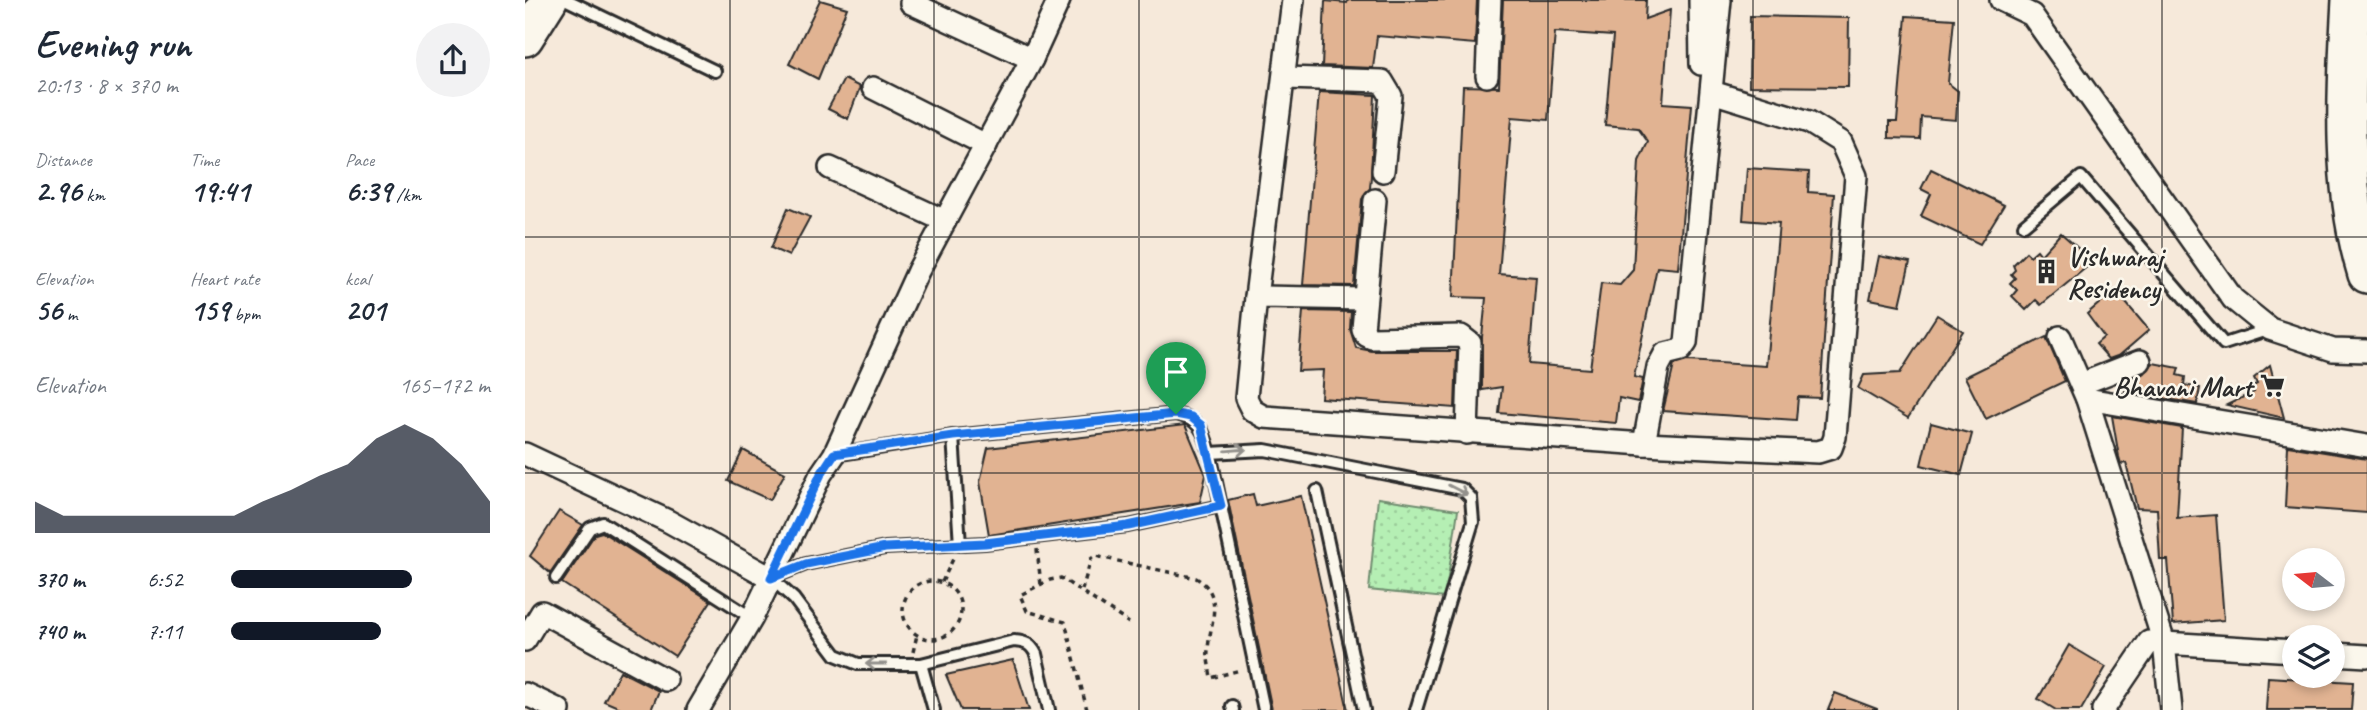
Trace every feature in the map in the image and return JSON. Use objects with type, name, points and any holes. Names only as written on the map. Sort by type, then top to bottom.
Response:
[{"type":"highway","points":[[2351,0],[2347,125],[2351,185],[2367,274]]},
{"type":"main road","points":[[525,38],[549,0]]},
{"type":"street","points":[[698,710],[752,618],[821,474],[834,454],[918,271],[1032,59],[1059,0]]},
{"type":"street","points":[[1293,0],[1246,398],[1252,411],[1264,417],[1644,444],[1818,452],[1831,448],[1835,437],[1856,176],[1841,142],[1809,122],[1712,92]]},
{"type":"street","points":[[1487,76],[1490,0]]},
{"type":"street","points":[[1692,177],[1702,45],[1700,0]]},
{"type":"street","points":[[1644,444],[1658,367],[1665,354],[1681,350],[1686,342],[1720,0]]},
{"type":"street","points":[[2001,0],[2032,15],[2233,299],[2270,330],[2333,351],[2367,351]]},
{"type":"street","points":[[911,3],[1032,59]]},
{"type":"street","points":[[1285,78],[1382,80],[1391,96],[1383,171]]},
{"type":"street","points":[[873,88],[986,145]]},
{"type":"street","points":[[830,167],[945,221]]},
{"type":"street","points":[[1375,200],[1363,328],[1366,335],[1461,336],[1470,343],[1472,350],[1467,433]]},
{"type":"street","points":[[1256,297],[1364,299]]},
{"type":"street","points":[[2060,337],[2084,392],[2164,643],[2171,710]]},
{"type":"street","points":[[2084,392],[2140,361]]},
{"type":"street","points":[[2084,392],[2367,446]]},
{"type":"street","points":[[525,454],[669,521],[771,578]]},
{"type":"street","points":[[525,640],[542,612],[666,680]]},
{"type":"street","points":[[2103,710],[2149,642],[2282,650]]},
{"type":"street","points":[[2345,655],[2367,656]]},
{"type":"street","points":[[525,694],[559,710]]},
{"type":"lane","points":[[567,0],[715,71]]},
{"type":"lane","points":[[2024,225],[2081,177],[2224,344],[2270,330]]},
{"type":"lane","points":[[834,454],[953,436],[1176,414],[1191,417],[1201,425],[1210,453],[1264,710]]},
{"type":"lane","points":[[953,436],[960,545]]},
{"type":"lane","points":[[1210,453],[1265,450],[1447,485],[1462,489],[1471,498],[1473,522],[1416,710]]},
{"type":"lane","points":[[1317,491],[1364,710]]},
{"type":"lane","points":[[1049,710],[1036,654],[1032,646],[1025,642],[1014,641],[921,664],[858,664],[836,655],[794,599],[771,578],[806,564],[885,548],[960,545],[1128,526],[1221,506]]},
{"type":"lane","points":[[555,578],[590,528],[603,523],[752,618]]},
{"type":"lane","points":[[921,664],[934,710]]},
{"type":"path","points":[[1036,537],[1041,585]]},
{"type":"path","points":[[941,582],[960,545]]},
{"type":"path","points":[[1082,590],[1091,559],[1095,556],[1195,578],[1205,583],[1212,600],[1215,622],[1207,650],[1210,678],[1240,670]]},
{"type":"path","points":[[1087,710],[1065,622],[1027,611],[1020,595],[1061,578],[1129,623]]},
{"type":"path","points":[[923,582],[941,582],[950,587],[960,602],[959,621],[946,636],[926,639],[909,628],[904,620],[904,600],[915,586],[923,582]]},
{"type":"green space","points":[[1378,498],[1458,510],[1445,598],[1369,590]]},
{"type":"building","points":[[820,0],[847,8],[818,79],[789,64]]},
{"type":"building","points":[[1348,0],[1477,0],[1475,44],[1377,36],[1373,68],[1322,66],[1325,1],[1347,3]]},
{"type":"building","points":[[1503,0],[1646,0],[1645,19],[1670,10],[1663,103],[1692,105],[1678,269],[1657,267],[1634,377],[1643,379],[1638,402],[1619,398],[1616,423],[1499,413],[1502,387],[1482,390],[1482,337],[1486,298],[1453,297],[1463,86],[1499,87]],"holes":[[[1555,32],[1613,36],[1605,125],[1638,128],[1648,142],[1639,161],[1633,270],[1620,285],[1601,283],[1590,369],[1529,364],[1536,277],[1499,274],[1512,117],[1548,120]]]},
{"type":"building","points":[[1750,16],[1849,18],[1848,87],[1749,86]]},
{"type":"building","points":[[1906,16],[1954,19],[1948,83],[1958,91],[1956,120],[1921,117],[1920,139],[1889,138],[1889,122],[1897,122]]},
{"type":"building","points":[[844,79],[860,87],[848,119],[828,109]]},
{"type":"building","points":[[1319,92],[1375,95],[1370,188],[1362,199],[1354,286],[1303,285]]},
{"type":"building","points":[[1747,168],[1809,172],[1808,192],[1834,194],[1820,398],[1798,397],[1796,420],[1663,411],[1674,365],[1687,361],[1766,366],[1779,223],[1743,220]]},
{"type":"building","points":[[1931,169],[2004,205],[1980,244],[1921,216],[1931,194],[1921,189]]},
{"type":"building","points":[[788,208],[810,217],[789,256],[771,248]]},
{"type":"building","name":"Vishwaraj Residency","points":[[2061,233],[2080,250],[2088,266],[2041,305],[2036,300],[2026,310],[2012,296],[2017,290],[2010,283],[2015,278],[2011,274],[2015,270],[2013,265],[2026,252],[2030,256],[2037,250],[2041,255]]},
{"type":"building","points":[[1879,256],[1910,262],[1900,305],[1870,299]]},
{"type":"building","points":[[2115,290],[2149,330],[2120,355],[2109,359],[2096,344],[2104,337],[2087,314]]},
{"type":"building","points":[[1303,311],[1351,312],[1350,329],[1356,348],[1372,351],[1457,351],[1455,408],[1321,398],[1323,370],[1298,371]]},
{"type":"building","points":[[1937,315],[1963,331],[1908,418],[1858,388],[1864,375],[1900,373]]},
{"type":"building","points":[[2046,337],[2065,381],[1986,419],[1965,377]]},
{"type":"building","points":[[2153,363],[2179,368],[2177,375],[2185,377],[2184,385],[2200,388],[2197,404],[2125,392],[2127,380],[2145,373]]},
{"type":"building","points":[[2270,365],[2284,418],[2227,405],[2254,392],[2251,387],[2257,384],[2254,378]]},
{"type":"building","points":[[2112,416],[2182,428],[2177,518],[2216,515],[2224,620],[2173,624],[2168,560],[2160,560],[2157,509],[2137,508],[2126,463],[2121,464],[2119,457]]},
{"type":"building","points":[[1931,423],[1972,434],[1961,475],[1921,465]]},
{"type":"building","points":[[1185,425],[1206,475],[1200,502],[989,535],[980,482],[988,448]]},
{"type":"building","points":[[2288,446],[2367,459],[2367,513],[2285,507]]},
{"type":"building","points":[[743,450],[785,473],[770,500],[728,481]]},
{"type":"building","points":[[1253,494],[1256,506],[1301,496],[1348,710],[1272,710],[1228,500]]},
{"type":"building","points":[[559,511],[583,525],[550,573],[530,556]]},
{"type":"building","points":[[602,532],[711,601],[675,656],[562,583],[595,534]]},
{"type":"building","points":[[2069,645],[2106,667],[2081,710],[2056,710],[2038,699]]},
{"type":"building","points":[[1013,660],[1029,710],[961,710],[946,675]]},
{"type":"building","points":[[620,671],[659,691],[651,710],[625,710],[604,701]]},
{"type":"building","points":[[2268,677],[2282,678],[2282,688],[2345,688],[2345,682],[2353,682],[2351,710],[2266,710]]},
{"type":"building","points":[[1835,693],[1877,709],[1877,710],[1828,710]]},
{"type":"place","name":"Vishwaraj Residency","points":[[2047,272]]},
{"type":"place","name":"Bhavani Mart","points":[[2272,386]]},
{"type":"route","points":[[1176,414],[1191,417],[1201,425],[1221,506],[1128,526],[985,543],[885,548],[806,564],[771,578],[821,474],[834,454],[953,436],[1176,414]]}]
